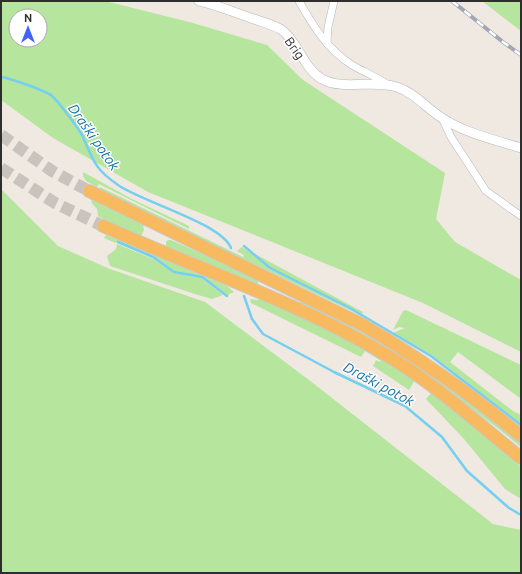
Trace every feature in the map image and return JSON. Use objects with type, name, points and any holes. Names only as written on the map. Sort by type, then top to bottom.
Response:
[{"type":"highway","points":[[89,192],[363,325],[423,361],[521,436]]},
{"type":"highway","points":[[103,226],[150,248],[290,305],[381,351],[430,383],[521,458]]},
{"type":"street","name":"Brig","points":[[199,1],[229,10],[282,30],[307,65],[320,78],[326,81],[333,83],[389,85]]},
{"type":"street","name":"Brig","points":[[299,1],[315,29],[340,57],[389,85],[414,96],[442,118],[469,131],[521,148]]},
{"type":"street","points":[[327,43],[328,27],[334,1]]},
{"type":"street","name":"Brig","points":[[442,118],[458,150],[486,191],[521,216]]},
{"type":"green space","points":[[1,1],[105,1],[193,23],[267,45],[303,80],[445,173],[436,219],[455,242],[521,280],[521,352],[423,303],[148,192],[53,138],[1,100]]},
{"type":"green space","points":[[482,1],[521,1],[521,31]]},
{"type":"green space","points":[[83,172],[132,199],[189,226],[189,229],[99,184],[97,187],[86,181],[83,176]]},
{"type":"green space","points":[[100,187],[243,257],[244,255],[237,251],[242,247],[269,269],[318,292],[360,315],[99,190]]},
{"type":"green space","points":[[1,189],[58,246],[110,269],[205,302],[309,380],[493,524],[521,530],[521,573],[1,573]]},
{"type":"green space","points":[[92,200],[143,225],[144,230],[141,236],[98,216],[97,209],[91,202]]},
{"type":"green space","points":[[106,235],[227,286],[234,292],[229,294],[229,296],[202,277],[174,271],[154,257],[117,241],[116,243],[104,238]]},
{"type":"green space","points":[[168,240],[258,279],[258,285],[166,248],[166,242]]},
{"type":"green space","points":[[117,244],[153,259],[174,273],[201,278],[223,295],[212,299],[110,266],[107,256],[116,249]]},
{"type":"green space","points":[[255,254],[363,312],[362,314],[271,268]]},
{"type":"green space","points":[[259,298],[338,336],[377,357],[415,380],[409,390],[373,366],[376,360],[381,361],[365,351],[361,357],[251,303],[250,299],[258,300]]},
{"type":"green space","points":[[300,300],[359,330],[415,364],[495,422],[521,443],[521,447],[495,426],[415,368],[360,335],[300,304]]},
{"type":"green space","points":[[406,310],[521,365],[521,399],[458,352],[450,362],[513,411],[521,415],[521,424],[432,355],[393,333],[405,328],[399,327],[393,330],[403,311]]},
{"type":"green space","points":[[432,392],[521,467],[521,499],[505,489],[464,439],[426,399]]},
{"type":"waterway","name":"Draški potok","points":[[1,77],[28,85],[52,96],[64,109],[81,133],[96,164],[104,174],[118,185],[129,192],[180,214],[212,230],[224,239],[231,248]]},
{"type":"waterway","points":[[118,242],[153,257],[174,272],[202,277],[227,296]]},
{"type":"waterway","points":[[244,246],[270,268],[348,307],[431,356],[521,425]]},
{"type":"waterway","name":"Draški potok","points":[[244,296],[252,319],[263,334],[334,372],[405,406],[442,437],[467,471],[509,508],[521,515]]},
{"type":"tunnel","points":[[1,135],[52,171],[89,191]]},
{"type":"tunnel","points":[[1,168],[55,203],[103,226]]},
{"type":"railway","points":[[452,1],[521,55]]}]
